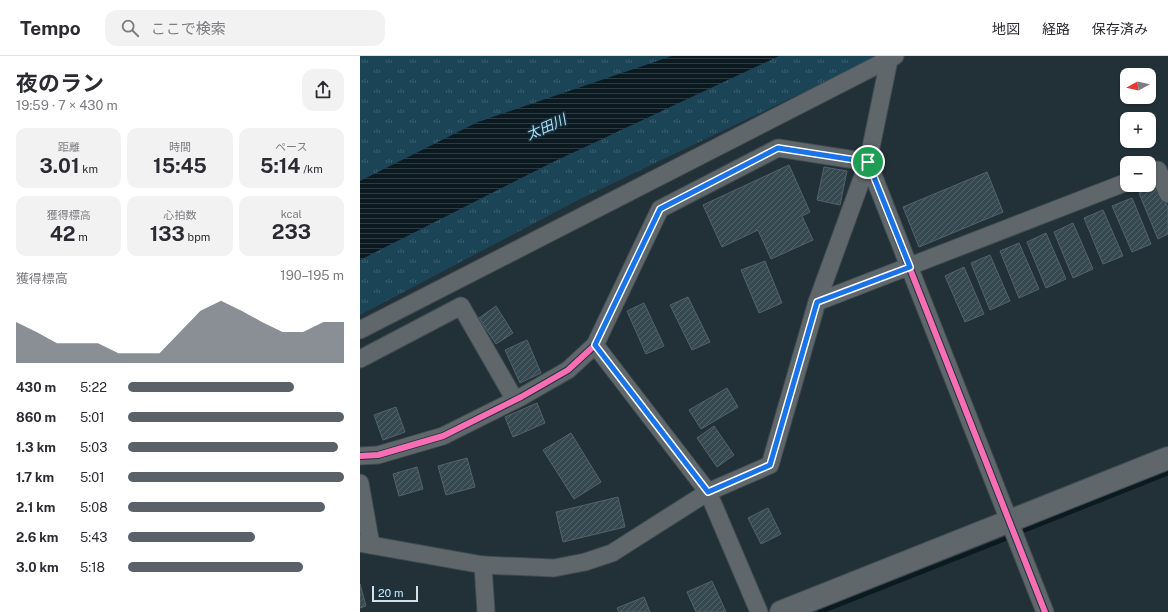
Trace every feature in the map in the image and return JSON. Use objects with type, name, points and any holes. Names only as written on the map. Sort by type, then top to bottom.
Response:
[{"type":"street","points":[[360,483],[365,544],[483,565],[554,568],[585,562],[612,553],[708,492],[770,465],[817,302],[868,162],[892,58]]},
{"type":"street","points":[[360,330],[892,58]]},
{"type":"street","points":[[360,456],[378,455],[443,436],[515,400],[568,370],[595,345],[660,209],[778,148],[868,162]]},
{"type":"street","points":[[868,162],[1045,612]]},
{"type":"street","points":[[1158,170],[1168,194]]},
{"type":"street","points":[[817,302],[1120,185]]},
{"type":"street","points":[[360,359],[461,306],[515,400]]},
{"type":"street","points":[[595,345],[708,492],[759,612]]},
{"type":"street","points":[[782,612],[1168,458]]},
{"type":"street","points":[[483,565],[486,612]]},
{"type":"green space","points":[[360,56],[879,56],[580,199],[360,315]]},
{"type":"water","name":"太田川","points":[[672,56],[779,56],[553,162],[360,260],[360,181],[478,122]]},
{"type":"building","points":[[789,165],[810,212],[802,216],[813,240],[771,259],[758,230],[722,247],[703,205]]},
{"type":"building","points":[[824,167],[847,171],[840,205],[817,200]]},
{"type":"building","points":[[987,172],[1003,212],[919,247],[903,207]]},
{"type":"building","points":[[1158,184],[1168,208],[1168,234],[1158,239],[1139,193],[1156,192],[1156,185]]},
{"type":"building","points":[[1132,198],[1151,244],[1132,252],[1112,206]]},
{"type":"building","points":[[1103,210],[1123,256],[1103,264],[1084,218]]},
{"type":"building","points":[[1073,223],[1093,269],[1073,278],[1054,232]]},
{"type":"building","points":[[1046,233],[1066,279],[1046,288],[1027,242]]},
{"type":"building","points":[[1019,243],[1039,289],[1019,298],[1000,251]]},
{"type":"building","points":[[990,255],[1010,301],[990,310],[971,263]]},
{"type":"building","points":[[765,261],[782,303],[759,313],[741,270]]},
{"type":"building","points":[[964,267],[984,314],[965,322],[945,276]]},
{"type":"building","points":[[688,297],[710,342],[692,350],[670,305]]},
{"type":"building","points":[[644,303],[664,346],[646,354],[627,311]]},
{"type":"building","points":[[496,306],[513,333],[496,344],[479,318]]},
{"type":"building","points":[[527,340],[541,373],[520,383],[505,350]]},
{"type":"building","points":[[727,388],[738,407],[701,429],[689,410]]},
{"type":"building","points":[[537,403],[545,423],[513,437],[505,417]]},
{"type":"building","points":[[396,407],[405,432],[383,440],[374,415]]},
{"type":"building","points":[[714,426],[734,455],[717,467],[697,438]]},
{"type":"building","points":[[571,433],[601,482],[574,499],[543,450]]},
{"type":"building","points":[[467,458],[475,487],[446,495],[438,466]]},
{"type":"building","points":[[417,467],[423,489],[399,496],[393,474]]},
{"type":"building","points":[[618,497],[625,527],[563,542],[556,512]]},
{"type":"building","points":[[768,508],[781,534],[761,544],[748,518]]},
{"type":"building","points":[[712,581],[726,612],[696,612],[687,592]]},
{"type":"building","points":[[360,584],[366,606],[360,608]]},
{"type":"building","points":[[644,597],[650,612],[619,612],[617,608]]},
{"type":"waterway","points":[[1023,531],[1168,473]]},
{"type":"waterway","points":[[820,612],[1010,537]]},
{"type":"cycle path","points":[[360,456],[378,455],[443,436],[521,397],[568,370],[595,345],[660,209],[778,148],[868,162],[1045,612]]},
{"type":"route","points":[[778,148],[868,162],[910,267],[817,302],[770,465],[708,492],[595,345],[660,209],[778,148]]}]
